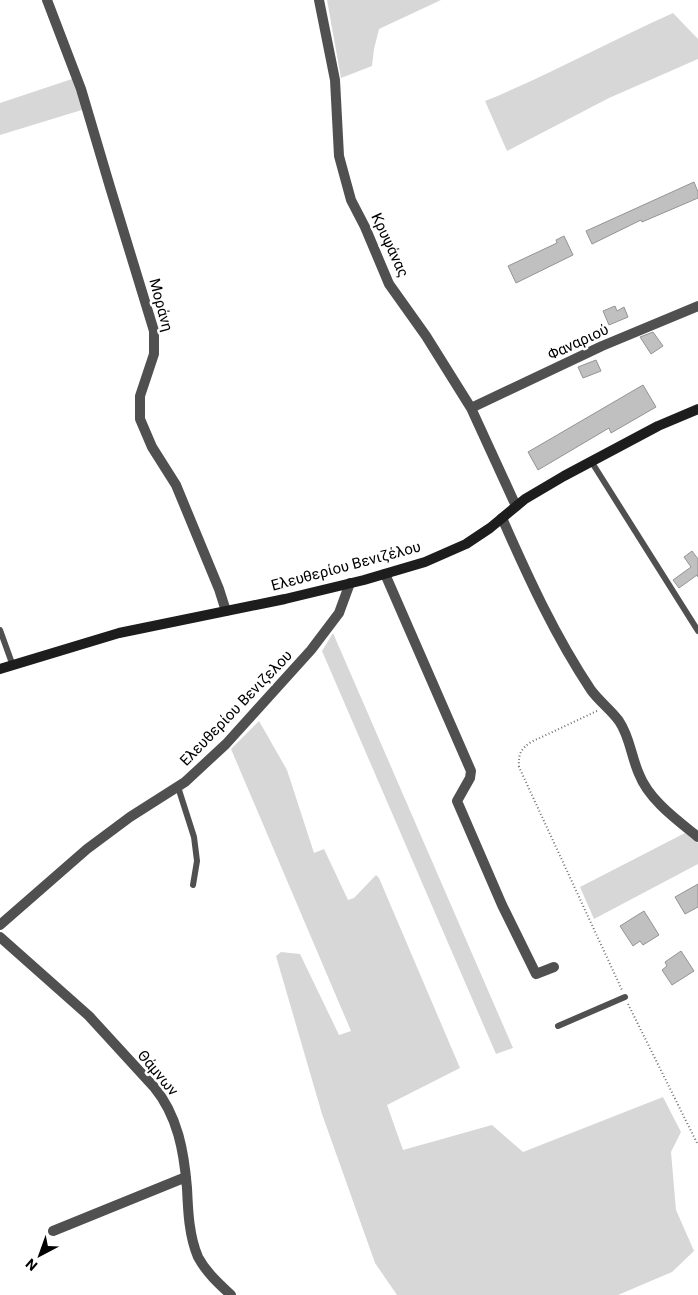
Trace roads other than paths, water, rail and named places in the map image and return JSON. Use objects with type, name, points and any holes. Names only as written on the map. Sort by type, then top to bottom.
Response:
[{"type":"main road","name":"Ελευθερίου Βενιζέλου","points":[[0,669],[119,633],[350,583],[425,562],[456,549],[483,533],[536,492],[591,461],[658,426],[698,409]]},
{"type":"street","name":"Μοράνη","points":[[47,0],[81,89],[154,330],[154,354],[140,396],[140,419],[152,448],[176,485],[219,589],[226,611]]},
{"type":"street","name":"Κρυψάνας","points":[[319,0],[335,80],[339,156],[351,200],[365,227],[389,284],[426,336],[471,408],[516,506]]},
{"type":"street","name":"Φαναριού","points":[[471,408],[602,346],[698,306]]},
{"type":"street","points":[[502,518],[540,603],[579,670],[604,706],[618,719],[627,735],[639,775],[648,790],[677,820],[698,837]]},
{"type":"street","points":[[385,574],[471,771],[470,778],[457,801],[502,905],[536,974],[554,967]]},
{"type":"street","name":"Ελευθερίου Βενιζελου","points":[[0,925],[87,849],[130,817],[178,787],[226,744],[294,670],[339,612],[350,583]]},
{"type":"street","name":"Θάμνων","points":[[0,937],[80,1008],[158,1092],[178,1133],[186,1177],[190,1230],[195,1250],[207,1270],[231,1295]]},
{"type":"street","points":[[53,1231],[186,1177]]},
{"type":"lane","points":[[591,461],[698,631]]},
{"type":"lane","points":[[0,630],[13,666]]},
{"type":"lane","points":[[178,787],[194,837],[197,861],[193,885]]},
{"type":"lane","points":[[558,1026],[625,997]]}]
